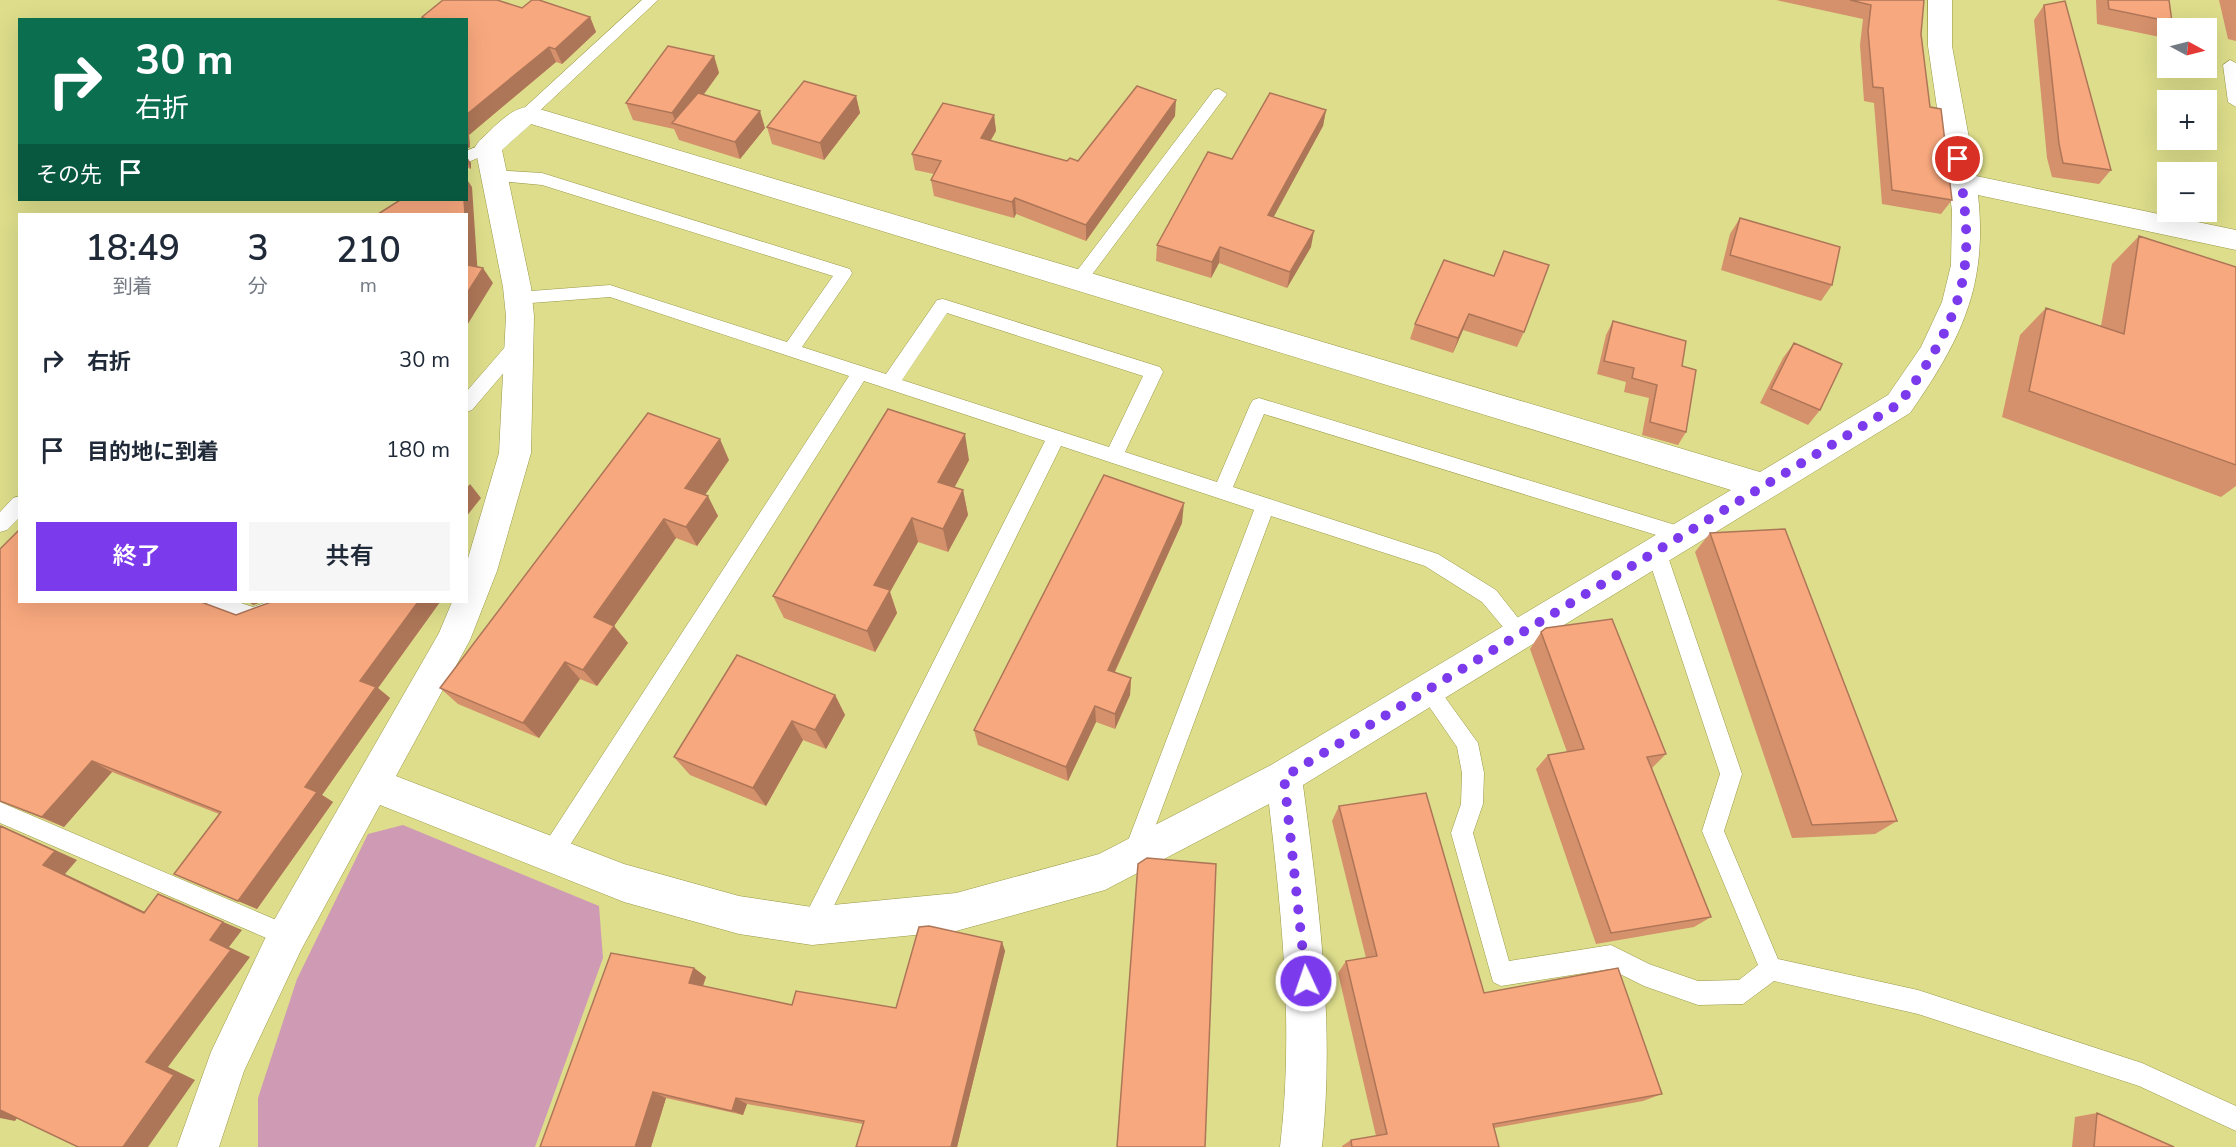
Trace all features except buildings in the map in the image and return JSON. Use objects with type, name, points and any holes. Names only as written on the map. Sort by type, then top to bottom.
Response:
[{"type":"street","points":[[372,784],[550,856],[624,883],[740,915],[812,926],[956,912],[1105,871],[1284,777],[1899,404],[1924,370],[1953,314],[1965,265],[1965,213],[1940,43],[1940,0]]},
{"type":"street","points":[[198,1147],[225,1066],[287,936],[453,640],[482,571],[515,453],[519,388],[518,298],[483,161],[527,114],[1762,486]]},
{"type":"street","points":[[1961,182],[2236,240]]},
{"type":"street","points":[[1284,777],[1306,960],[1308,1047],[1301,1147]]},
{"type":"lane","points":[[527,114],[651,0]]},
{"type":"lane","points":[[2230,65],[2236,102]]},
{"type":"lane","points":[[1078,280],[1219,94]]},
{"type":"lane","points":[[483,161],[844,273],[791,350]]},
{"type":"lane","points":[[518,298],[610,291],[1431,560],[1489,596],[1520,633]]},
{"type":"lane","points":[[890,383],[943,305],[1154,372],[1114,456]]},
{"type":"lane","points":[[468,403],[518,344]]},
{"type":"lane","points":[[550,856],[860,373]]},
{"type":"lane","points":[[1222,492],[1259,405],[1669,543],[1731,774],[1713,831],[1771,969]]},
{"type":"lane","points":[[812,926],[1056,437]]},
{"type":"lane","points":[[1134,856],[1265,506]]},
{"type":"lane","points":[[8,524],[18,507]]},
{"type":"lane","points":[[219,603],[253,616],[286,603]]},
{"type":"lane","points":[[1427,689],[1467,743],[1473,773],[1472,794],[1462,833],[1500,974],[1611,957],[1644,974],[1698,993],[1743,992],[1771,969]]},
{"type":"lane","points":[[0,812],[287,936]]},
{"type":"lane","points":[[1771,969],[1918,1002],[2142,1075],[2236,1119]]},
{"type":"shaded area","points":[[403,825],[599,906],[603,958],[535,1147],[258,1147],[258,1098],[297,979],[368,834]]},
{"type":"route","points":[[1306,981],[1306,960],[1284,777],[1899,404],[1924,370],[1953,314],[1965,265],[1965,213],[1958,159]]}]
